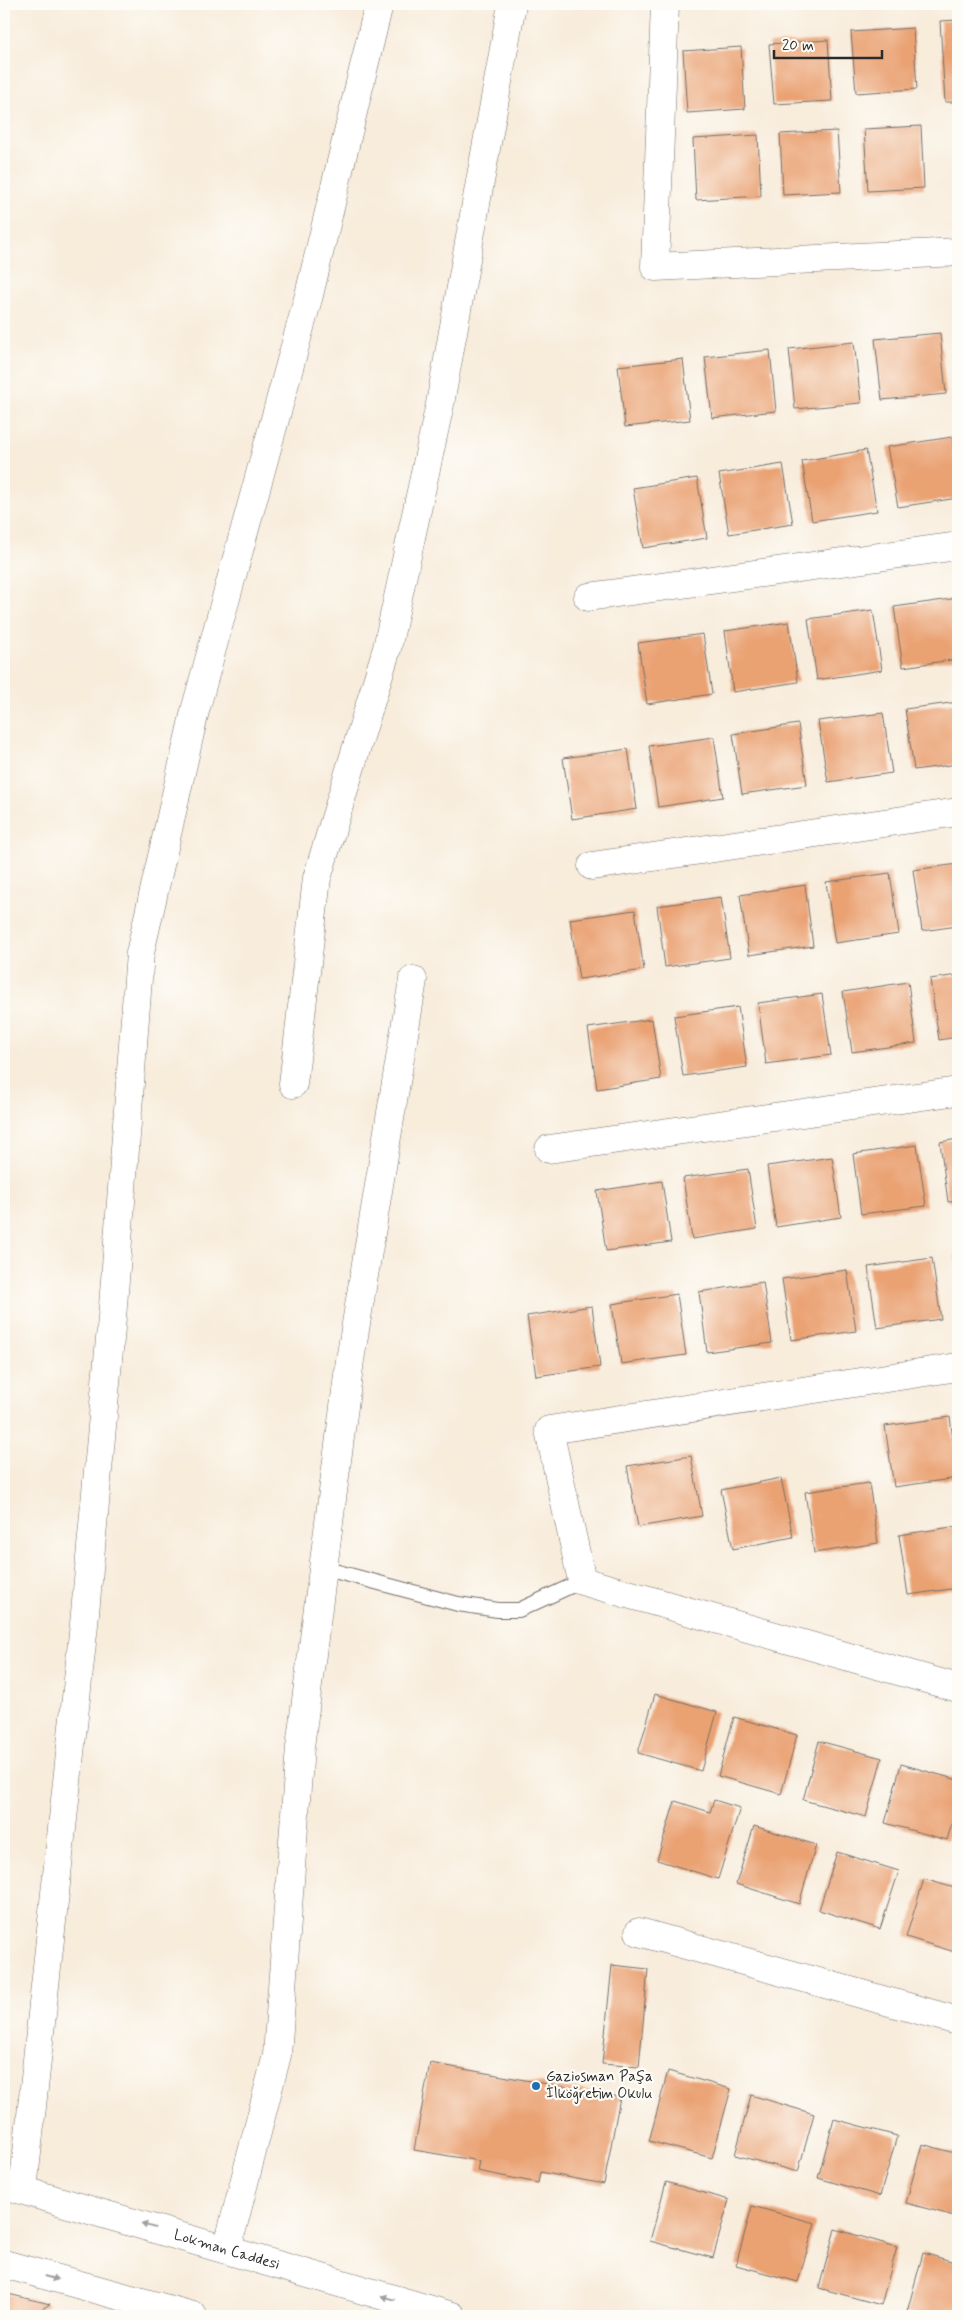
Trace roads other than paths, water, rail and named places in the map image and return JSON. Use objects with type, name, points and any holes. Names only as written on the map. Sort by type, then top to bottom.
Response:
[{"type":"street","points":[[13,2188],[84,1624],[113,1306],[140,953],[195,710],[310,296],[379,4]]},
{"type":"street","points":[[293,1084],[318,878],[389,639],[440,404],[512,4]]},
{"type":"street","points":[[665,4],[655,267],[958,252]]},
{"type":"street","points":[[588,596],[958,546]]},
{"type":"street","points":[[592,866],[958,812]]},
{"type":"street","points":[[227,2249],[277,2055],[300,1747],[350,1360],[413,980]]},
{"type":"street","points":[[549,1149],[958,1091]]},
{"type":"street","points":[[958,1367],[549,1430],[582,1581],[958,1688]]},
{"type":"street","points":[[638,1932],[958,2021]]},
{"type":"street","name":"Lokman Caddesi","points":[[13,2188],[452,2316]]},
{"type":"street","points":[[4,2264],[192,2316]]},
{"type":"lane","points":[[323,1568],[458,1604],[498,1610],[519,1610],[582,1581]]},
{"type":"place","name":"Gaziosman Paşa İlköğretim Okulu","points":[[536,2086]]}]
